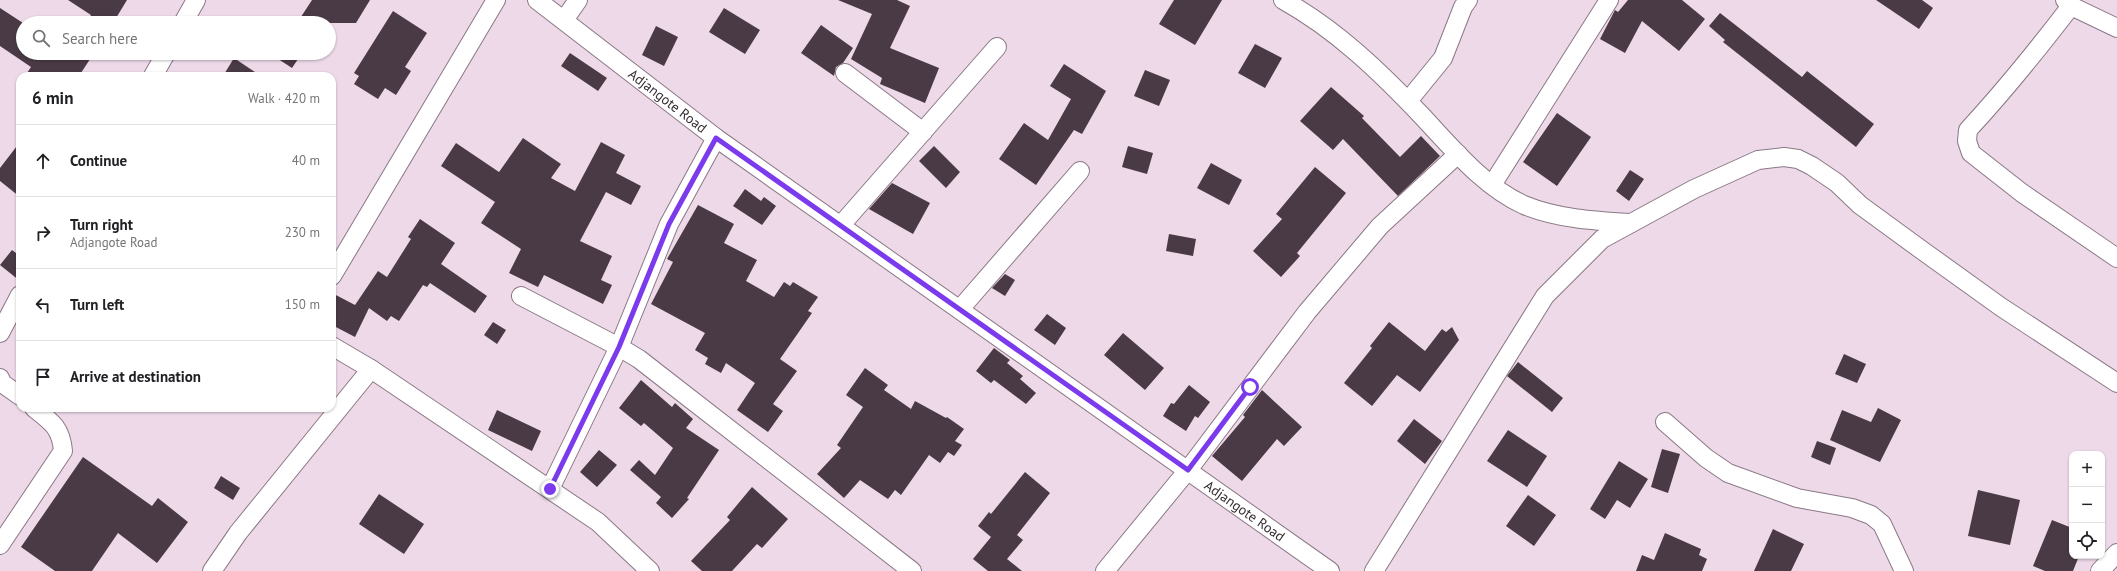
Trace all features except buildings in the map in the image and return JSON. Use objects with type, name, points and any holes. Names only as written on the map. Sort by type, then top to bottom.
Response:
[{"type":"street","points":[[187,16],[196,0]]},
{"type":"street","points":[[336,269],[496,0]]},
{"type":"street","name":"Adjangote Road","points":[[537,0],[716,138],[1330,571]]},
{"type":"street","points":[[564,20],[578,0]]},
{"type":"street","points":[[1283,0],[1326,27],[1361,56],[1458,154],[1492,185],[1524,204],[1551,214],[1591,220],[1631,223]]},
{"type":"street","points":[[1408,102],[1443,58],[1463,7],[1468,0]]},
{"type":"street","points":[[1492,185],[1609,0]]},
{"type":"street","points":[[2117,28],[2068,3],[2032,58],[1992,105],[1968,130],[1968,148],[1971,153],[2016,189],[2117,258]]},
{"type":"street","points":[[841,225],[997,48]]},
{"type":"street","points":[[155,72],[162,60]]},
{"type":"street","points":[[845,73],[923,132]]},
{"type":"street","points":[[550,489],[619,347],[669,224],[716,138]]},
{"type":"street","points":[[1105,571],[1188,470],[1307,312],[1375,232],[1458,154]]},
{"type":"street","points":[[1374,571],[1545,296],[1602,239],[1694,189],[1758,160],[1784,157],[1798,159],[1837,183],[1860,205],[2002,307],[2117,383]]},
{"type":"street","points":[[960,309],[1080,171]]},
{"type":"street","points":[[521,296],[619,347],[656,372],[912,571]]},
{"type":"street","points":[[0,333],[16,303]]},
{"type":"street","points":[[336,348],[371,369],[598,522],[650,571]]},
{"type":"street","points":[[212,571],[238,534],[371,369]]},
{"type":"street","points":[[0,378],[2,383],[16,393]]},
{"type":"street","points":[[0,545],[63,451],[62,436],[54,424],[39,412]]},
{"type":"street","points":[[1665,422],[1706,458],[1728,474],[1797,498],[1852,508],[1871,515],[1882,524],[1904,571]]},
{"type":"street","points":[[2100,571],[2117,553]]},
{"type":"route","points":[[550,489],[619,347],[669,224],[716,138],[1188,470],[1250,387]]}]
